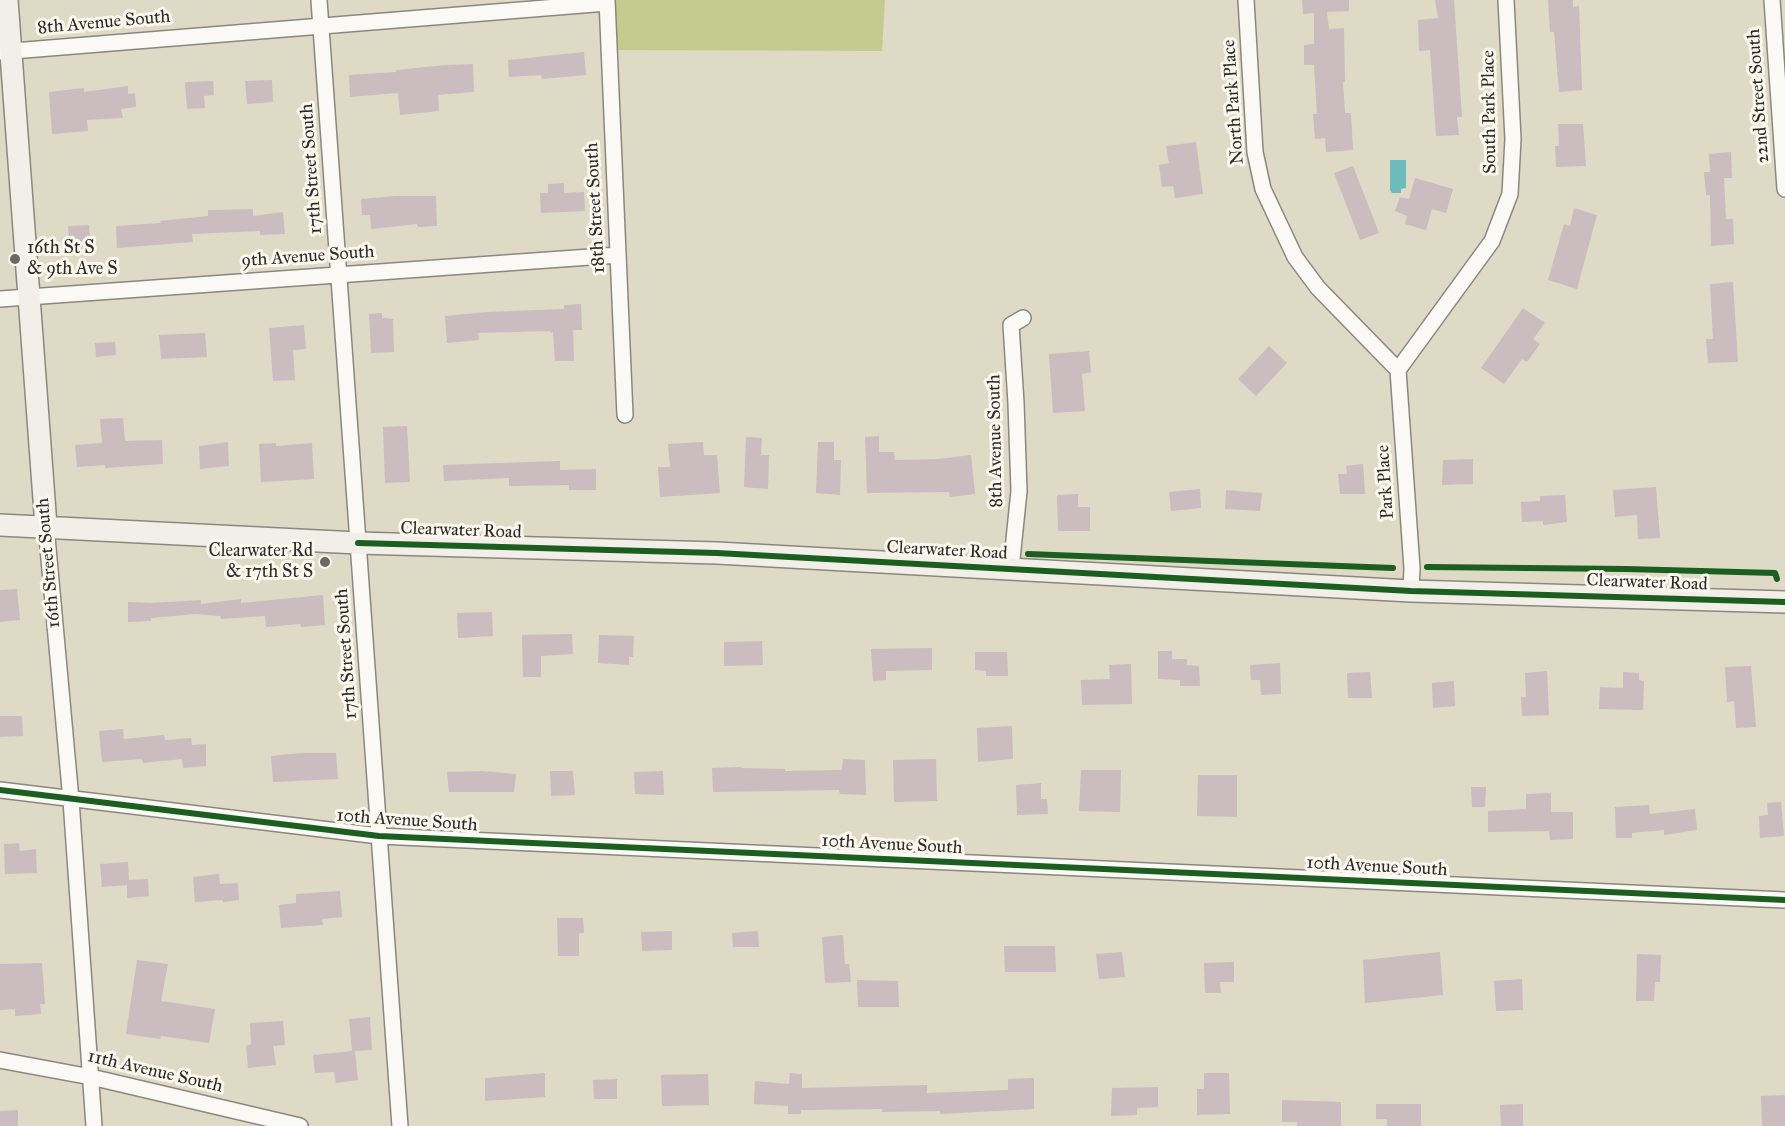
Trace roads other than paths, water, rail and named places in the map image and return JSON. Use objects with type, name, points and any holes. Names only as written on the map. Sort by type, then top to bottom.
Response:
[{"type":"street","name":"16th Street South","points":[[7,0],[5,51],[29,298],[46,526],[71,800],[94,1126]]},
{"type":"street","name":"17th Street South","points":[[319,0],[400,1126]]},
{"type":"street","name":"North Park Place","points":[[1246,0],[1255,152],[1263,189],[1295,257],[1312,280],[1398,370]]},
{"type":"street","name":"South Park Place","points":[[1398,370],[1492,241],[1510,194],[1513,139],[1506,0]]},
{"type":"street","name":"22nd Street South","points":[[1772,0],[1785,189]]},
{"type":"street","name":"8th Avenue South","points":[[5,51],[607,2]]},
{"type":"street","name":"18th Street South","points":[[607,2],[625,415]]},
{"type":"street","name":"9th Avenue South","points":[[0,300],[618,255]]},
{"type":"street","name":"8th Avenue South","points":[[1011,569],[1019,491],[1011,325],[1023,318]]},
{"type":"street","name":"Park Place","points":[[1398,370],[1412,568],[1411,591]]},
{"type":"street","name":"Clearwater Road","points":[[0,525],[358,543],[717,554],[1411,591],[1785,602]]},
{"type":"street","name":"10th Avenue South","points":[[0,790],[379,836],[1785,900]]},
{"type":"street","name":"11th Avenue South","points":[[0,1060],[90,1077],[300,1126]]},
{"type":"water","points":[[1390,160],[1406,160],[1406,188],[1401,189],[1401,193],[1392,193],[1390,190]]},
{"type":"place","name":"16th St S & 9th Ave S","points":[[15,259]]},
{"type":"place","name":"Clearwater Rd & 17th St S","points":[[325,562]]}]
